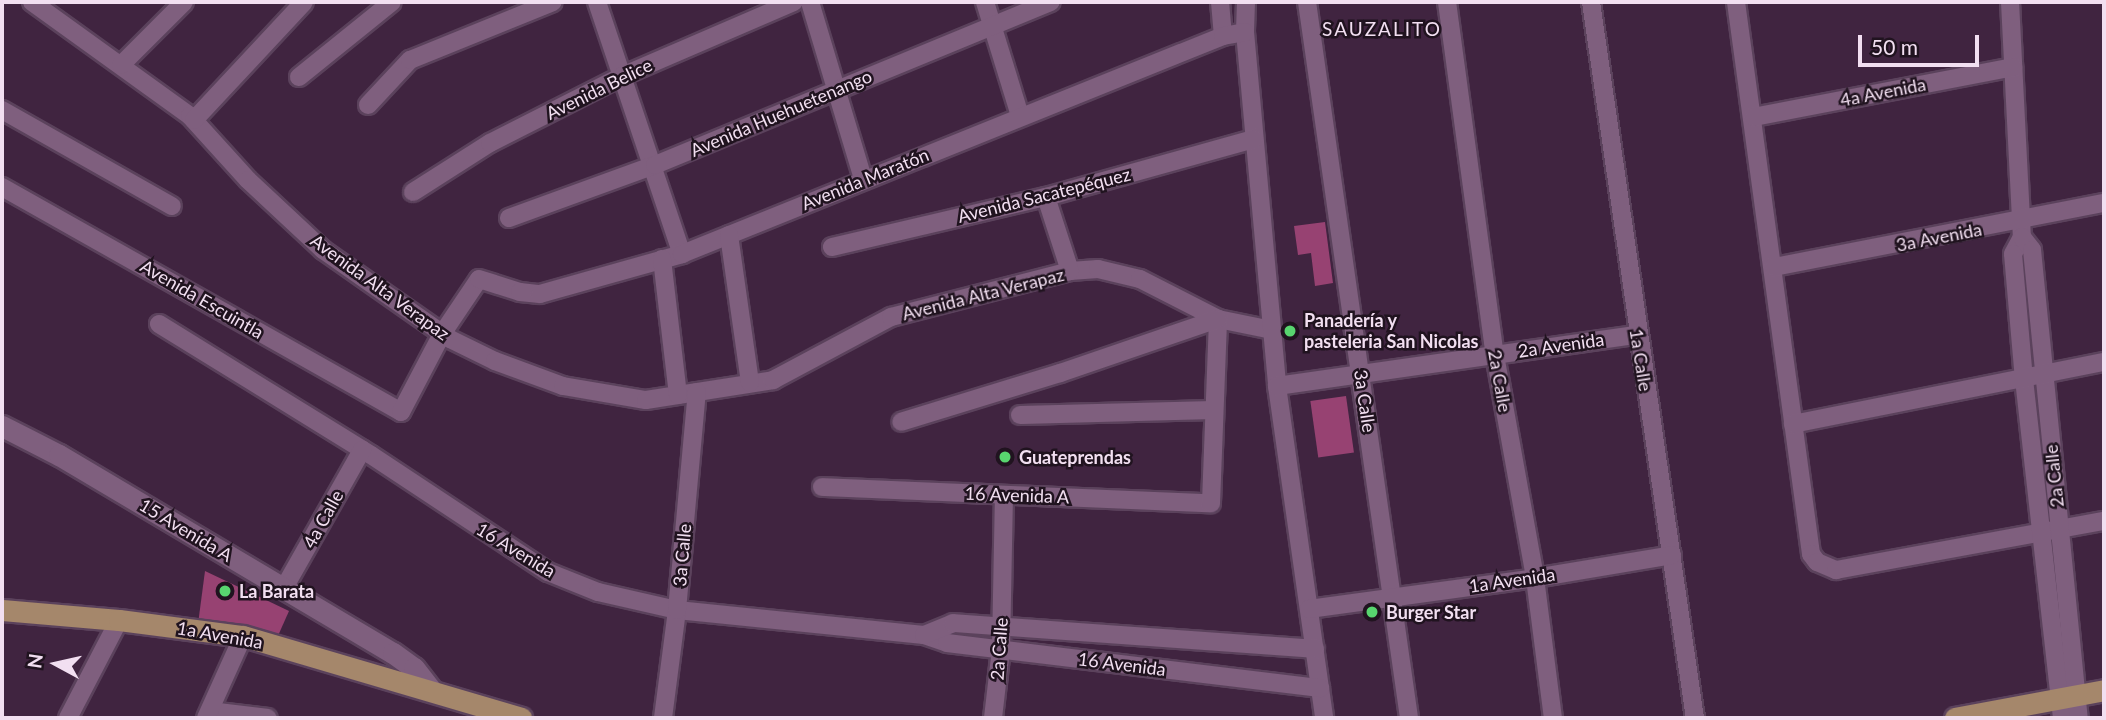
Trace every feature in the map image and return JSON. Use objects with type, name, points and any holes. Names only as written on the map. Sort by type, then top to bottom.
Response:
[{"type":"main road","name":"1a Avenida","points":[[2,610],[119,620],[243,636],[521,718]]},
{"type":"main road","points":[[1955,718],[2066,703],[2104,690]]},
{"type":"street","name":"Avenida Alta Verapaz","points":[[32,2],[194,120],[248,180],[323,250],[442,334],[495,360],[563,386],[646,400],[773,380],[891,317],[1070,271],[1098,269],[1140,279],[1218,319],[1272,330]]},
{"type":"street","points":[[121,65],[184,2]]},
{"type":"street","points":[[194,120],[304,2]]},
{"type":"street","points":[[299,77],[392,2]]},
{"type":"street","points":[[368,105],[410,60],[553,2]]},
{"type":"street","points":[[597,2],[655,165],[682,254]]},
{"type":"street","name":"Avenida Belice","points":[[413,192],[489,143],[622,76],[794,2]]},
{"type":"street","points":[[810,2],[863,179]]},
{"type":"street","points":[[985,2],[1020,116]]},
{"type":"street","name":"Avenida Huehuetenango","points":[[509,218],[655,165],[1051,2]]},
{"type":"street","points":[[1220,2],[1223,36]]},
{"type":"street","points":[[1247,2],[1245,32],[1277,386],[1324,718]]},
{"type":"street","name":"3a Calle","points":[[1307,2],[1409,718]]},
{"type":"street","name":"2a Calle","points":[[1447,2],[1495,355],[1535,578],[1553,718]]},
{"type":"street","name":"1a Calle","points":[[1591,2],[1637,335],[1695,718]]},
{"type":"street","points":[[1737,2],[1811,554],[1817,562],[1836,570],[2104,521]]},
{"type":"street","name":"2a Calle","points":[[2010,2],[2021,230],[2013,254],[2024,379],[2041,532],[2066,703],[2079,718]]},
{"type":"street","name":"Avenida Maratón","points":[[442,334],[479,279],[520,292],[540,294],[682,254],[1020,116],[1223,36],[1245,32]]},
{"type":"street","name":"4a Avenida","points":[[1754,117],[2013,67]]},
{"type":"street","points":[[2,110],[172,206]]},
{"type":"street","name":"Avenida Sacatepéquez","points":[[832,247],[1046,197],[1254,139]]},
{"type":"street","name":"Avenida Escuintla","points":[[2,187],[401,412],[442,334]]},
{"type":"street","points":[[1046,197],[1070,271]]},
{"type":"street","name":"3a Avenida","points":[[1774,267],[2021,230],[2104,203]]},
{"type":"street","name":"2a Calle","points":[[2021,230],[2032,250],[2042,375],[2060,529],[2066,703]]},
{"type":"street","points":[[729,235],[750,383]]},
{"type":"street","points":[[662,259],[678,395]]},
{"type":"street","points":[[901,422],[1060,373],[1218,319],[1214,410],[1020,415]]},
{"type":"street","name":"16 Avenida","points":[[159,324],[367,452],[548,572],[598,592],[677,610],[924,635],[947,643],[1320,688]]},
{"type":"street","name":"2a Avenida","points":[[1277,386],[1637,335]]},
{"type":"street","points":[[1794,424],[2104,362]]},
{"type":"street","name":"3a Calle","points":[[663,718],[677,610],[697,392]]},
{"type":"street","name":"16 Avenida A","points":[[822,488],[1211,503],[1214,410]]},
{"type":"street","name":"15 Avenida A","points":[[2,426],[59,455],[393,653],[414,668],[432,691]]},
{"type":"street","name":"4a Calle","points":[[288,590],[367,452]]},
{"type":"street","name":"2a Calle","points":[[993,718],[1001,649],[1004,495]]},
{"type":"street","name":"1a Avenida","points":[[1309,609],[1535,578],[1672,555]]},
{"type":"street","points":[[68,718],[119,620]]},
{"type":"street","name":"16 Avenida","points":[[924,635],[953,623],[1315,649]]},
{"type":"street","points":[[243,636],[208,715],[268,718]]},
{"type":"building","points":[[1325,222],[1333,283],[1315,286],[1311,253],[1298,255],[1294,226]]},
{"type":"building","points":[[1346,396],[1354,452],[1318,457],[1310,401]]},
{"type":"building","name":"La Barata","points":[[205,571],[289,611],[277,638],[198,624]]},
{"type":"place","name":"Panadería y pasteleria San Nicolas","points":[[1290,331]]},
{"type":"place","name":"Guateprendas","points":[[1005,457]]},
{"type":"place","name":"La Barata","points":[[225,591]]},
{"type":"place","name":"Burger Star","points":[[1372,612]]},
{"type":"district","name":"SAUZALITO","points":[[1382,29]]}]
